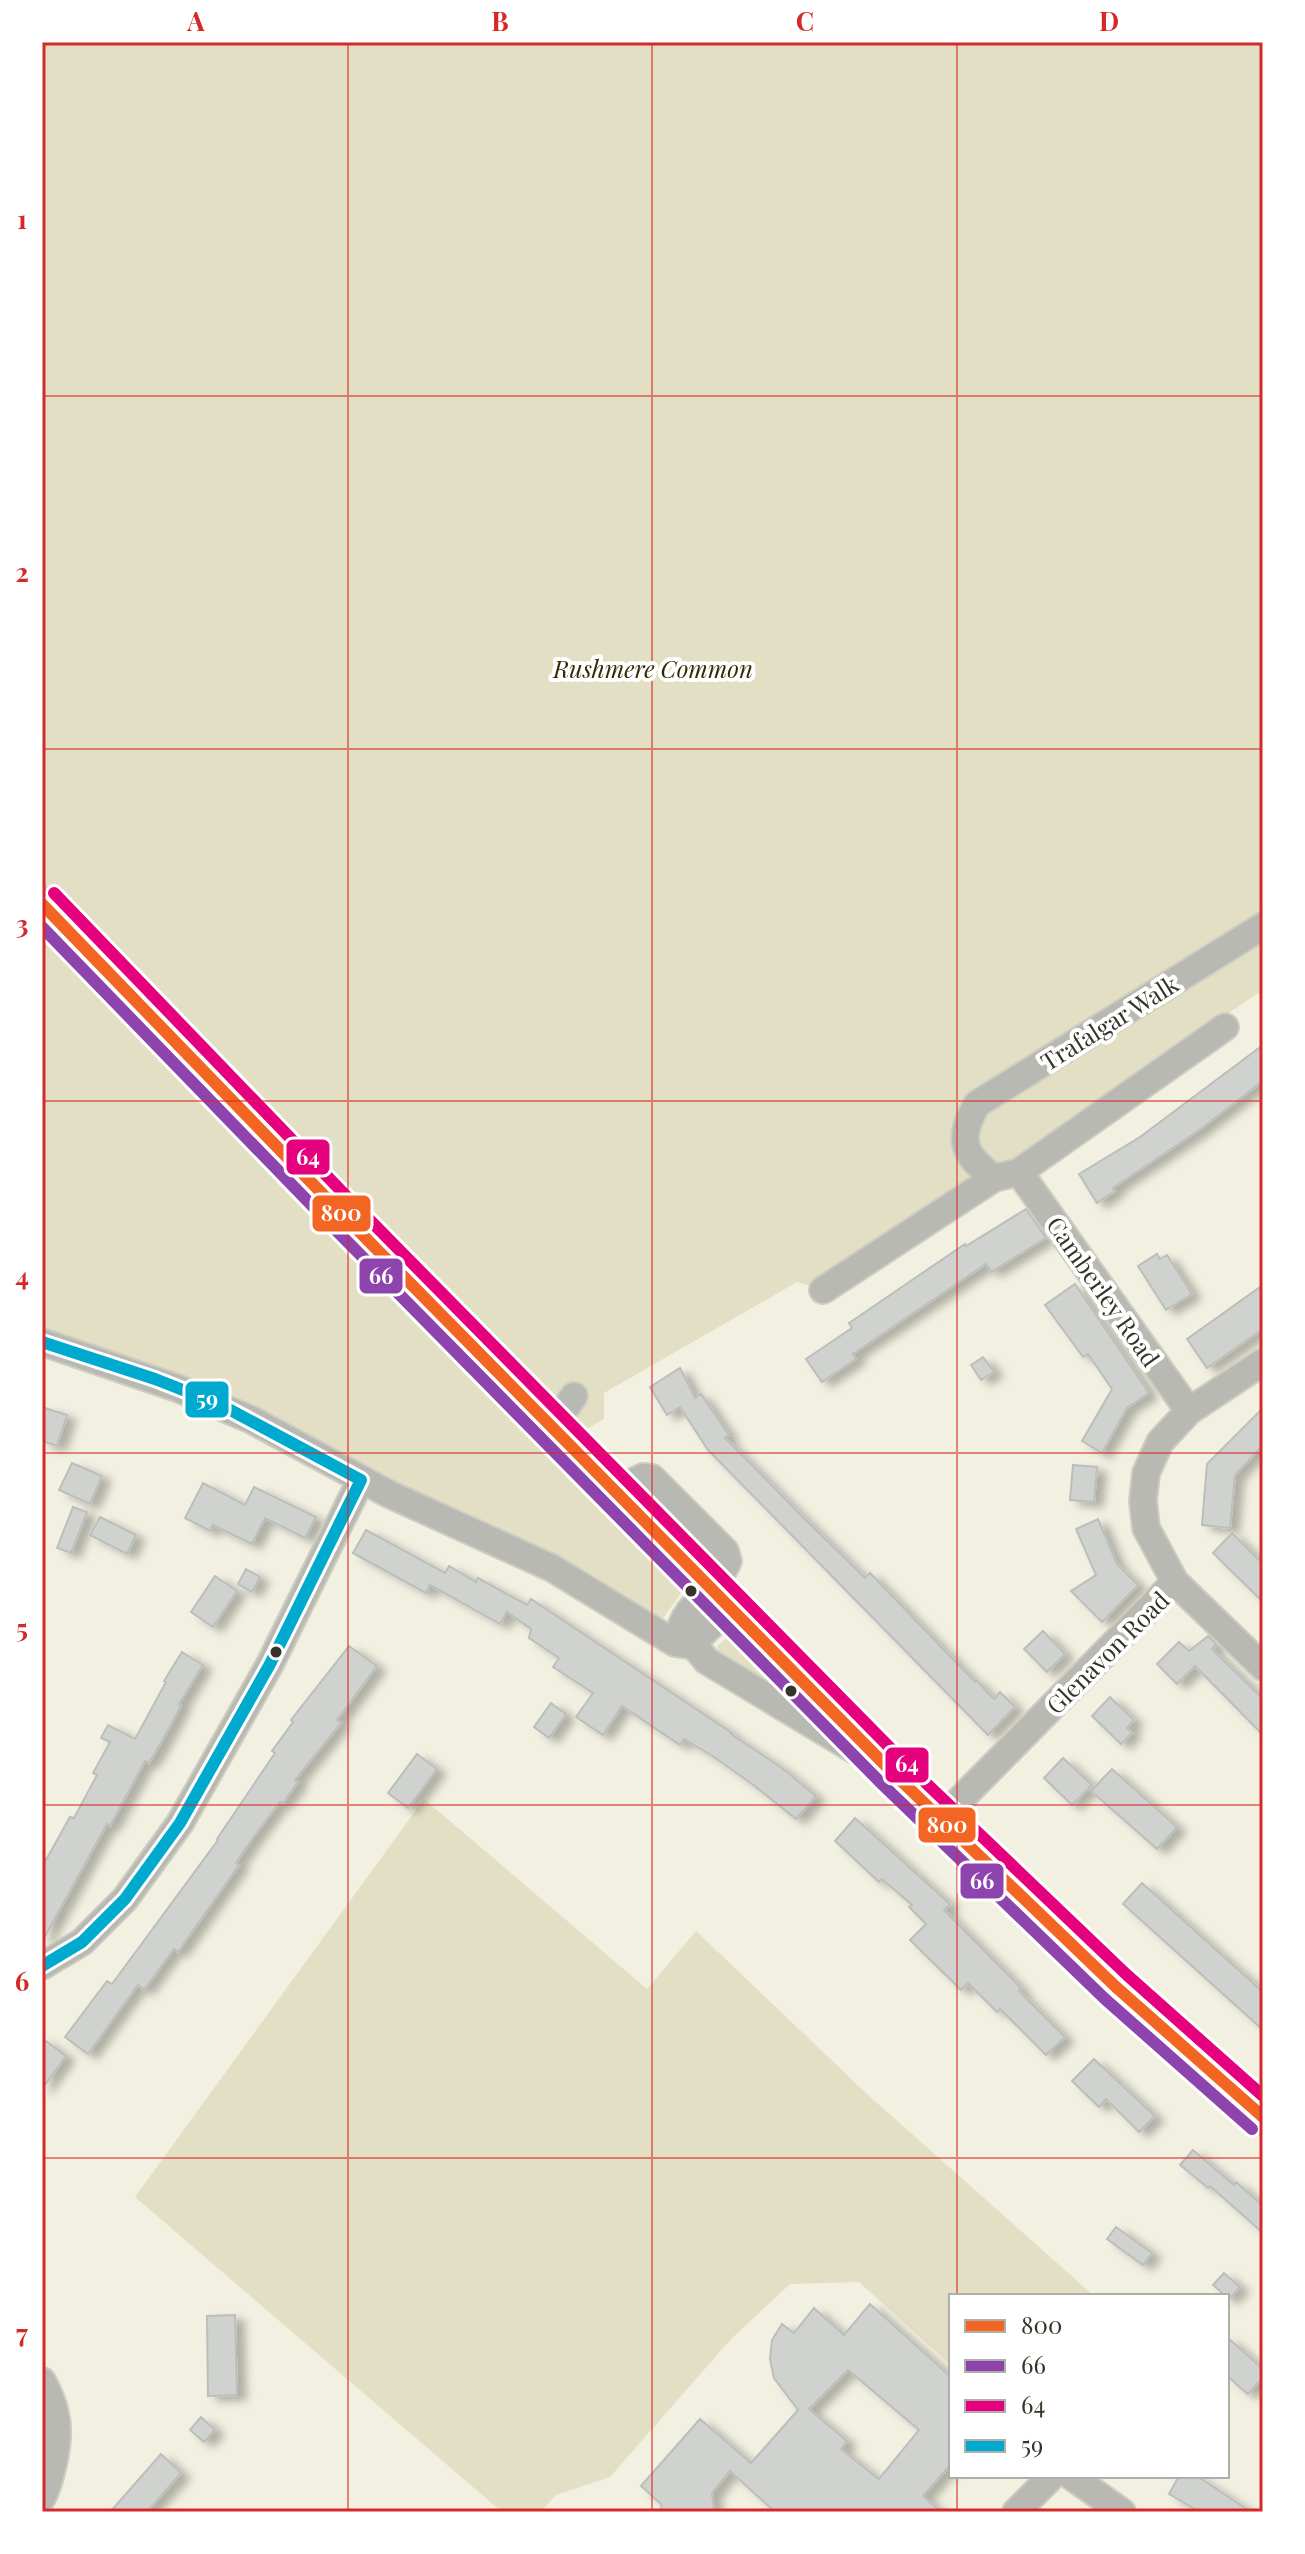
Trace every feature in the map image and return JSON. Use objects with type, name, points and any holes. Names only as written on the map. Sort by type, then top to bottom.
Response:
[{"type":"main road","points":[[42,904],[894,1774],[1116,1987],[1263,2117]]},
{"type":"street","name":"Trafalgar Walk","points":[[965,1126],[977,1104],[1263,926]]},
{"type":"street","points":[[823,1290],[1007,1175],[1225,1027]]},
{"type":"street","name":"Camberley Road","points":[[965,1126],[966,1147],[977,1165],[1007,1175],[1189,1411]]},
{"type":"street","points":[[42,1342],[219,1404],[361,1480],[552,1568],[696,1648],[707,1661],[894,1774]]},
{"type":"street","name":"Glenavon Road","points":[[941,1819],[1175,1582],[1146,1528],[1143,1501],[1146,1473],[1160,1442],[1189,1411],[1263,1362]]},
{"type":"street","points":[[547,1422],[574,1396]]},
{"type":"street","points":[[42,1966],[82,1942],[125,1899],[180,1823],[270,1664],[361,1480]]},
{"type":"street","points":[[1175,1582],[1263,1667]]},
{"type":"street","points":[[685,1643],[720,1597]]},
{"type":"street","points":[[42,2381],[48,2391],[58,2430],[47,2488],[42,2498]]},
{"type":"street","points":[[1016,2512],[1050,2478]]},
{"type":"street","points":[[1074,2478],[1122,2512]]},
{"type":"green space","name":"Rushmere Common","points":[[42,42],[1263,42],[1263,997],[1258,993],[823,1290],[797,1282],[604,1393],[604,1419],[549,1451],[684,1589],[660,1619],[553,1555],[395,1485],[182,1376],[42,1327]]},
{"type":"green space","points":[[730,1636],[788,1698],[717,1653],[718,1645]]},
{"type":"green space","points":[[424,1799],[647,1989],[696,1931],[867,2094],[1092,2294],[949,2294],[949,2363],[859,2282],[790,2284],[731,2339],[610,2477],[556,2495],[540,2512],[502,2512],[135,2197]]},
{"type":"building","points":[[1263,1045],[1263,1081],[1198,1131],[1113,1188],[1115,1191],[1097,1203],[1079,1174],[1140,1137]]},
{"type":"building","points":[[1026,1209],[1046,1238],[991,1272],[986,1264],[853,1354],[856,1359],[822,1382],[806,1359],[852,1328],[849,1323],[965,1244]]},
{"type":"building","points":[[1157,1254],[1160,1259],[1167,1255],[1192,1294],[1166,1310],[1138,1266]]},
{"type":"building","points":[[1075,1284],[1149,1393],[1127,1408],[1102,1453],[1082,1441],[1112,1389],[1088,1354],[1083,1357],[1045,1305]]},
{"type":"building","points":[[1263,1285],[1263,1329],[1207,1368],[1187,1339]]},
{"type":"building","points":[[983,1357],[994,1372],[981,1380],[971,1365]]},
{"type":"building","points":[[680,1368],[695,1398],[701,1394],[729,1435],[725,1438],[804,1518],[865,1578],[870,1573],[975,1682],[994,1699],[1000,1692],[1015,1707],[988,1735],[708,1450],[680,1407],[667,1415],[650,1387]]},
{"type":"building","points":[[45,1408],[67,1415],[57,1446],[42,1441]]},
{"type":"building","points":[[1263,1408],[1263,1445],[1235,1475],[1230,1528],[1202,1525],[1207,1464]]},
{"type":"building","points":[[72,1463],[102,1476],[90,1504],[59,1490]]},
{"type":"building","points":[[1073,1465],[1097,1467],[1094,1502],[1070,1500]]},
{"type":"building","points":[[203,1483],[245,1505],[254,1487],[316,1517],[305,1538],[265,1518],[252,1544],[213,1525],[210,1531],[185,1518]]},
{"type":"building","points":[[73,1507],[87,1512],[71,1553],[57,1548]]},
{"type":"building","points":[[100,1517],[136,1535],[127,1554],[90,1535]]},
{"type":"building","points":[[1098,1519],[1117,1564],[1138,1585],[1102,1622],[1071,1591],[1096,1575],[1076,1529]]},
{"type":"building","points":[[366,1530],[445,1573],[449,1566],[527,1605],[531,1599],[732,1733],[816,1796],[796,1819],[714,1757],[684,1739],[680,1745],[622,1706],[603,1735],[576,1717],[593,1693],[553,1667],[559,1658],[529,1638],[531,1629],[507,1612],[500,1624],[430,1585],[426,1593],[353,1553]]},
{"type":"building","points":[[1232,1533],[1263,1564],[1263,1602],[1213,1553]]},
{"type":"building","points":[[246,1569],[260,1577],[252,1592],[238,1584]]},
{"type":"building","points":[[215,1576],[237,1591],[213,1627],[191,1612]]},
{"type":"building","points":[[1043,1631],[1065,1654],[1047,1672],[1024,1649]]},
{"type":"building","points":[[1208,1636],[1216,1644],[1212,1649],[1263,1699],[1263,1735],[1195,1666],[1177,1684],[1157,1664],[1179,1642],[1189,1651]]},
{"type":"building","points":[[349,1646],[377,1666],[337,1720],[341,1723],[295,1780],[298,1782],[283,1803],[280,1802],[253,1838],[236,1863],[239,1865],[178,1952],[174,1949],[144,1990],[138,1985],[88,2054],[65,2037],[107,1981],[112,1984],[218,1840],[275,1753],[272,1751],[293,1722],[291,1720]]},
{"type":"building","points":[[182,1652],[203,1665],[149,1763],[145,1761],[110,1826],[107,1824],[42,1942],[42,1867],[97,1775],[93,1773],[110,1742],[101,1738],[108,1725],[135,1739]]},
{"type":"building","points":[[1110,1697],[1134,1720],[1127,1728],[1132,1733],[1121,1744],[1092,1716]]},
{"type":"building","points":[[551,1703],[566,1714],[549,1738],[534,1727]]},
{"type":"building","points":[[417,1754],[437,1769],[408,1808],[388,1793]]},
{"type":"building","points":[[1063,1758],[1092,1785],[1072,1805],[1044,1778]]},
{"type":"building","points":[[1112,1769],[1177,1827],[1157,1849],[1091,1791]]},
{"type":"building","points":[[855,1818],[950,1904],[944,1910],[1065,2037],[1046,2055],[1000,2009],[997,2012],[968,1983],[961,1990],[910,1940],[926,1924],[909,1907],[912,1905],[882,1879],[879,1882],[835,1841]]},
{"type":"building","points":[[1142,1883],[1263,1992],[1263,2030],[1123,1904]]},
{"type":"building","points":[[42,2038],[66,2056],[42,2089]]},
{"type":"building","points":[[1094,2059],[1155,2116],[1139,2132],[1106,2099],[1099,2107],[1072,2081]]},
{"type":"building","points":[[1193,2150],[1263,2206],[1263,2233],[1210,2186],[1208,2188],[1180,2165]]},
{"type":"building","points":[[1116,2227],[1152,2253],[1143,2265],[1107,2239]]},
{"type":"building","points":[[1224,2273],[1240,2287],[1229,2299],[1229,2294],[1223,2294],[1213,2285]]},
{"type":"building","points":[[870,2304],[949,2375],[949,2466],[923,2496],[941,2512],[775,2512],[730,2471],[712,2493],[714,2512],[662,2512],[661,2504],[641,2486],[700,2419],[751,2463],[798,2410],[774,2378],[770,2359],[772,2340],[782,2324],[794,2333],[814,2308],[844,2335]],"holes":[[[848,2370],[919,2430],[879,2479],[841,2449],[847,2441],[809,2409]]]},
{"type":"building","points":[[235,2315],[237,2395],[208,2396],[207,2316]]},
{"type":"building","points":[[1229,2339],[1263,2369],[1263,2377],[1248,2394],[1229,2378]]},
{"type":"building","points":[[201,2417],[215,2430],[204,2442],[190,2430]]},
{"type":"building","points":[[161,2454],[181,2473],[147,2512],[110,2512]]},
{"type":"building","points":[[1178,2478],[1200,2478],[1251,2512],[1200,2512],[1169,2494]]},
{"type":"transit line","name":"64","points":[[54,893],[349,1199],[905,1763],[1127,1975],[1263,2096]]},
{"type":"transit line","name":"800","points":[[42,904],[338,1210],[894,1774],[1116,1987],[1263,2117]]},
{"type":"transit line","name":"66","points":[[42,927],[883,1785],[1105,1999],[1252,2129]]},
{"type":"transit line","name":"59","points":[[42,1342],[155,1379],[221,1405],[361,1480]]},
{"type":"transit line","name":"59","points":[[42,1966],[82,1942],[125,1899],[180,1823],[270,1664],[361,1480]]}]
